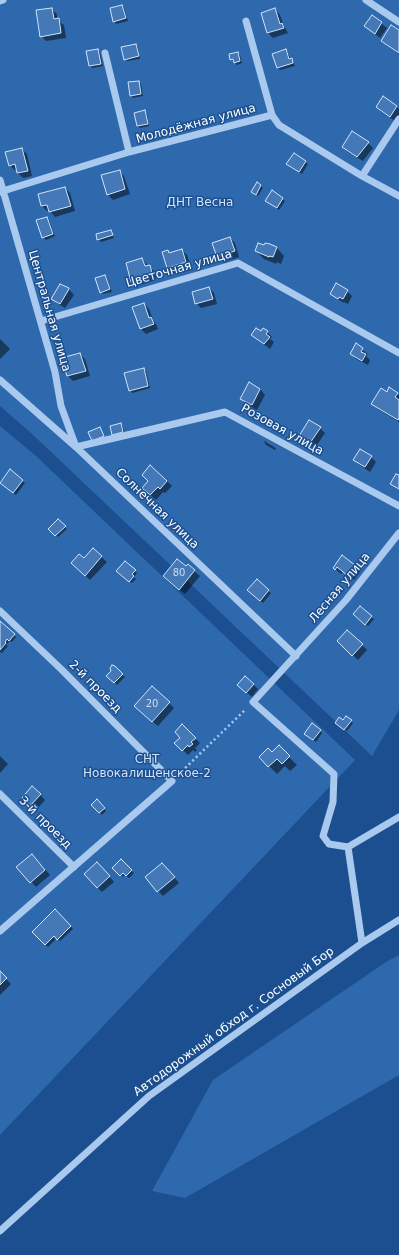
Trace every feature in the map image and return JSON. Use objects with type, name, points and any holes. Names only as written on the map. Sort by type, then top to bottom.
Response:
[{"type":"street","points":[[366,0],[399,22]]},
{"type":"street","points":[[246,21],[272,115]]},
{"type":"street","points":[[105,53],[129,152]]},
{"type":"street","name":"Молодёжная улица","points":[[2,192],[129,152],[272,115],[279,125],[362,176],[399,196]]},
{"type":"street","points":[[362,176],[399,119]]},
{"type":"street","name":"Центральная улица","points":[[0,180],[2,192],[55,372],[61,406],[76,447]]},
{"type":"street","name":"Цветочная улица","points":[[40,321],[238,263],[399,353]]},
{"type":"street","name":"Солнечная улица","points":[[0,380],[76,447],[296,656]]},
{"type":"street","name":"Розовая улица","points":[[76,447],[226,412],[399,506]]},
{"type":"street","name":"Лесная улица","points":[[253,702],[346,600],[399,533]]},
{"type":"street","name":"2-й проезд","points":[[0,611],[61,669],[172,781]]},
{"type":"street","points":[[253,702],[334,774],[332,802],[323,836],[329,844],[348,847],[399,817]]},
{"type":"street","points":[[0,931],[172,781]]},
{"type":"street","name":"3-й проезд","points":[[0,794],[74,867]]},
{"type":"street","points":[[348,847],[362,943]]},
{"type":"street","name":"Автодорожный обход г. Сосновый Бор","points":[[0,1231],[149,1096],[362,943],[399,920]]},
{"type":"path","points":[[172,781],[253,702]]},
{"type":"green space","name":"ДНТ Весна","points":[[0,0],[399,0],[399,710],[372,756],[31,433],[0,406]]},
{"type":"green space","name":"СНТ Новокалищенское-2","points":[[0,426],[36,456],[355,760],[0,1135]]},
{"type":"green space","points":[[399,955],[399,1075],[185,1198],[152,1191],[213,1080],[386,962]]},
{"type":"building","points":[[122,5],[126,18],[113,22],[110,8]]},
{"type":"building","points":[[52,8],[54,19],[59,18],[61,33],[40,37],[36,10]]},
{"type":"building","points":[[275,8],[280,24],[282,23],[284,28],[267,33],[261,13]]},
{"type":"building","points":[[372,15],[382,22],[375,34],[364,26]]},
{"type":"building","points":[[391,25],[399,30],[399,53],[381,41]]},
{"type":"building","points":[[136,44],[139,56],[124,60],[121,47]]},
{"type":"building","points":[[98,49],[101,64],[89,66],[86,51]]},
{"type":"building","points":[[286,49],[289,59],[292,58],[293,63],[277,68],[272,54]]},
{"type":"building","points":[[238,52],[240,61],[234,63],[233,59],[230,60],[229,54]]},
{"type":"building","points":[[139,81],[141,94],[130,96],[128,82]]},
{"type":"building","points":[[383,96],[397,106],[390,117],[376,107]]},
{"type":"building","points":[[145,110],[148,124],[137,126],[134,113]]},
{"type":"building","points":[[352,131],[369,142],[357,157],[342,147]]},
{"type":"building","points":[[22,148],[28,171],[17,173],[15,164],[9,166],[5,152]]},
{"type":"building","points":[[294,153],[306,161],[299,172],[286,164]]},
{"type":"building","points":[[120,170],[125,189],[107,195],[101,175]]},
{"type":"building","points":[[257,182],[261,185],[256,195],[251,192]]},
{"type":"building","points":[[65,187],[71,206],[49,212],[47,205],[41,206],[38,194]]},
{"type":"building","points":[[272,190],[283,198],[277,208],[265,201]]},
{"type":"building","points":[[47,217],[53,234],[42,238],[36,220]]},
{"type":"building","points":[[111,230],[113,235],[97,240],[96,234]]},
{"type":"building","points":[[230,237],[235,251],[217,257],[212,243]]},
{"type":"building","points":[[258,243],[264,245],[265,243],[270,244],[277,247],[273,257],[269,257],[255,251]]},
{"type":"building","points":[[182,249],[186,262],[167,268],[162,252],[168,250],[169,253]]},
{"type":"building","points":[[142,258],[145,266],[150,265],[152,273],[150,274],[151,275],[131,282],[126,263]]},
{"type":"building","points":[[105,275],[110,289],[100,293],[95,278]]},
{"type":"building","points":[[336,283],[348,290],[343,299],[339,297],[338,299],[330,294]]},
{"type":"building","points":[[60,284],[69,289],[60,304],[51,299]]},
{"type":"building","points":[[209,287],[213,299],[195,304],[192,292]]},
{"type":"building","points":[[144,303],[149,318],[151,317],[154,324],[140,329],[132,307]]},
{"type":"building","points":[[256,328],[261,331],[263,328],[268,331],[266,334],[270,337],[264,344],[251,335]]},
{"type":"building","points":[[356,343],[363,348],[361,352],[366,354],[362,361],[350,354]]},
{"type":"building","points":[[80,353],[86,371],[67,376],[61,358]]},
{"type":"building","points":[[144,368],[148,386],[129,391],[124,373]]},
{"type":"building","points":[[249,382],[260,389],[252,405],[240,399]]},
{"type":"building","points":[[389,387],[398,393],[395,397],[399,400],[398,420],[371,404],[381,388],[387,392]]},
{"type":"building","points":[[309,420],[321,427],[310,443],[299,436]]},
{"type":"building","points":[[121,423],[123,432],[112,435],[110,426]]},
{"type":"building","points":[[100,427],[104,436],[92,441],[88,432]]},
{"type":"building","points":[[360,449],[372,456],[365,467],[353,460]]},
{"type":"building","points":[[150,465],[167,481],[160,489],[158,487],[150,495],[142,488],[148,481],[142,475]]},
{"type":"building","points":[[10,469],[23,480],[13,493],[0,483]]},
{"type":"building","points":[[396,474],[399,475],[399,489],[390,484]]},
{"type":"building","points":[[58,519],[66,526],[55,536],[48,529]]},
{"type":"building","points":[[93,548],[102,556],[85,576],[71,563],[79,554],[84,558]]},
{"type":"building","points":[[342,555],[356,566],[348,576],[337,567],[335,570],[333,568]]},
{"type":"building","points":[[177,559],[186,566],[188,564],[195,570],[179,590],[163,576]]},
{"type":"building","points":[[125,561],[136,570],[132,574],[134,576],[129,582],[116,571]]},
{"type":"building","points":[[257,579],[269,590],[260,601],[247,590]]},
{"type":"building","points":[[360,606],[372,616],[365,625],[353,614]]},
{"type":"building","points":[[0,621],[15,634],[9,641],[7,639],[5,642],[6,643],[0,650]]},
{"type":"building","points":[[347,630],[363,644],[352,656],[337,641]]},
{"type":"building","points":[[112,665],[123,674],[114,683],[106,676],[111,671],[110,668]]},
{"type":"building","points":[[245,676],[254,684],[246,693],[237,685]]},
{"type":"building","points":[[152,686],[170,702],[152,722],[134,706]]},
{"type":"building","points":[[346,716],[352,720],[344,730],[335,723],[339,717],[343,720]]},
{"type":"building","points":[[312,723],[321,730],[313,740],[304,734]]},
{"type":"building","points":[[182,724],[196,738],[191,742],[193,744],[189,747],[188,745],[182,751],[174,743],[180,738],[175,732]]},
{"type":"building","points":[[279,745],[290,756],[282,764],[277,759],[268,767],[259,757],[268,748],[272,752]]},
{"type":"building","points":[[32,786],[41,794],[30,806],[22,798]]},
{"type":"building","points":[[97,799],[105,808],[99,813],[91,805]]},
{"type":"building","points":[[32,854],[45,870],[30,883],[16,867]]},
{"type":"building","points":[[121,859],[132,870],[126,876],[123,873],[120,876],[112,868]]},
{"type":"building","points":[[97,862],[110,876],[97,888],[84,874]]},
{"type":"building","points":[[162,863],[175,877],[157,892],[145,877]]},
{"type":"building","points":[[55,909],[71,926],[57,940],[54,936],[45,945],[32,932]]},
{"type":"building","points":[[0,971],[7,978],[0,985]]}]
